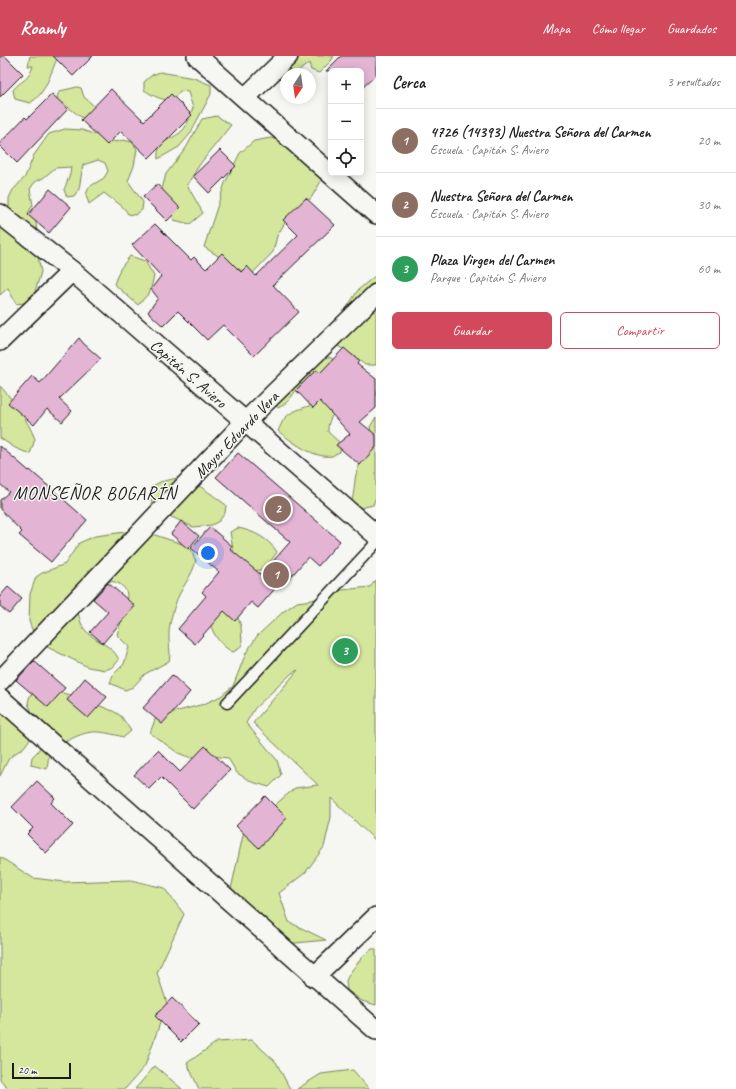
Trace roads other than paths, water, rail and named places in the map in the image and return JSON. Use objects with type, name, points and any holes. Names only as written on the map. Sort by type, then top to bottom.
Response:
[{"type":"street","points":[[197,56],[376,214]]},
{"type":"street","points":[[245,98],[288,56]]},
{"type":"street","name":"Capitán S. Aviero","points":[[0,214],[72,271],[376,535]]},
{"type":"street","points":[[0,341],[72,271]]},
{"type":"street","name":"Mayor Eduardo Vera","points":[[0,681],[245,422],[376,294]]},
{"type":"street","points":[[0,698],[314,977],[376,1030]]},
{"type":"street","points":[[314,977],[376,917]]},
{"type":"lane","points":[[227,703],[376,543]]},
{"type":"place","name":"Nuestra Señora del Carmen","points":[[278,509]]},
{"type":"place","name":"4726 (14393) Nuestra Señora del Carmen","points":[[276,575]]},
{"type":"place","name":"Plaza Virgen del Carmen","points":[[345,651]]},
{"type":"district","name":"MONSEÑOR BOGARÍN","points":[[95,493]]}]
